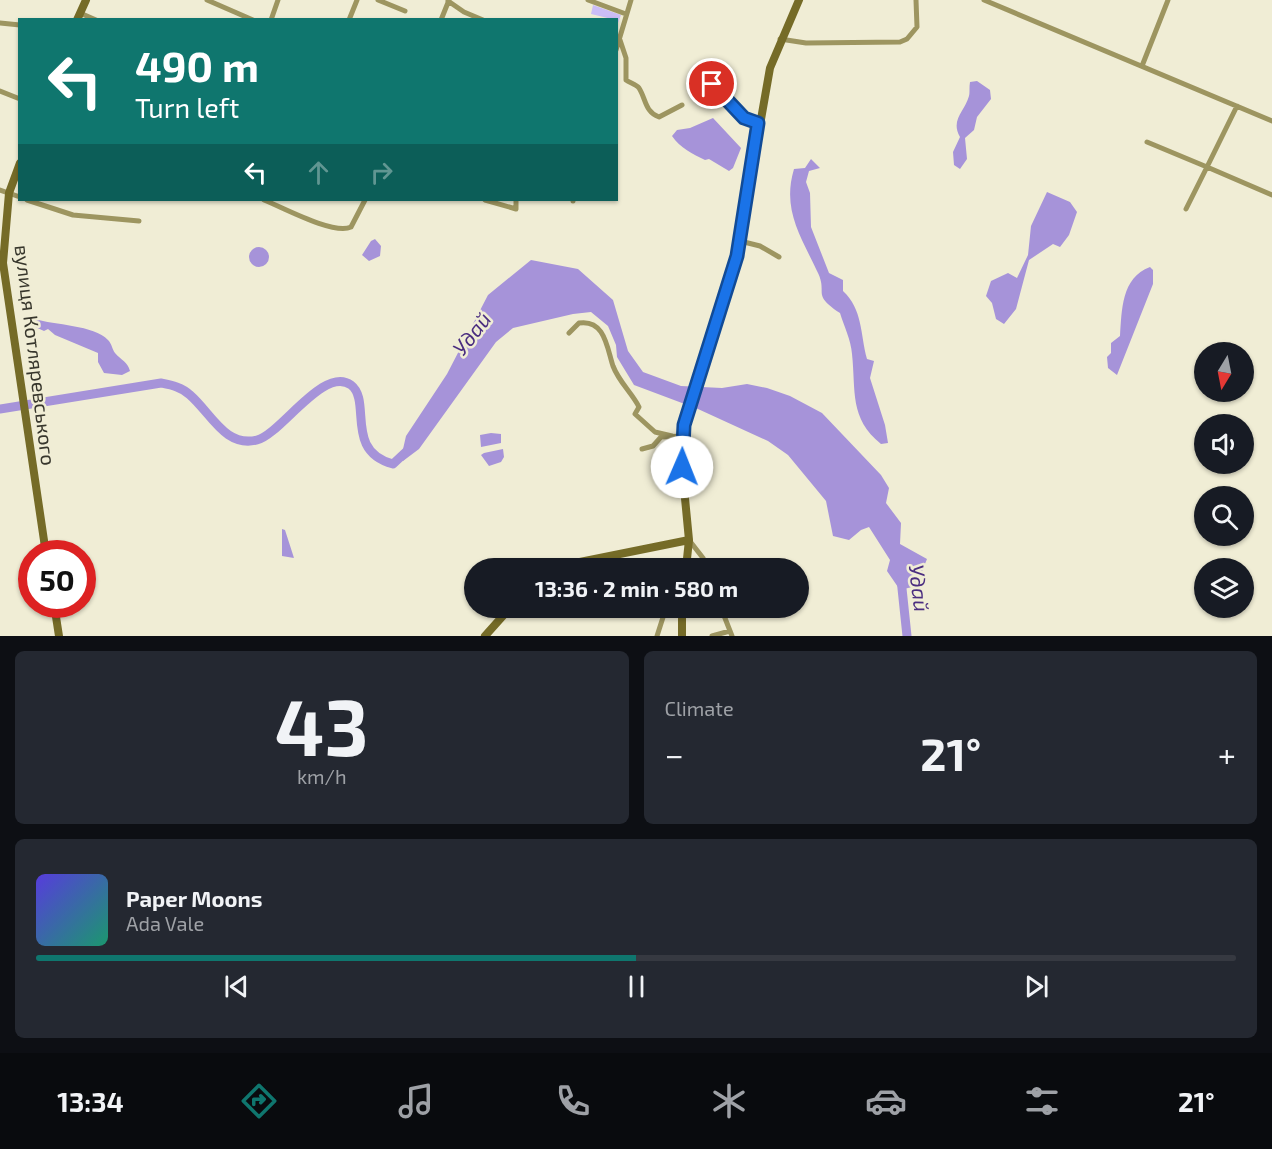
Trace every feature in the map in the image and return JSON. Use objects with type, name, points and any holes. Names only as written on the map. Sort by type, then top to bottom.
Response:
[{"type":"main road","points":[[79,16],[86,0]]},
{"type":"main road","points":[[687,558],[689,540],[682,467],[684,425],[740,241],[758,123],[770,68],[780,39],[799,0]]},
{"type":"main road","name":"вулиця Котляревського","points":[[18,168],[9,193],[3,263],[44,540]]},
{"type":"main road","points":[[603,558],[689,540]]},
{"type":"main road","points":[[56,618],[59,636]]},
{"type":"main road","points":[[485,636],[501,618]]},
{"type":"main road","points":[[682,618],[682,636]]},
{"type":"street","points":[[207,0],[248,18]]},
{"type":"street","points":[[272,18],[278,0]]},
{"type":"street","points":[[350,18],[357,0]]},
{"type":"street","points":[[378,0],[405,11]]},
{"type":"street","points":[[442,18],[448,0],[464,12],[478,18]]},
{"type":"street","points":[[588,0],[626,14]]},
{"type":"street","points":[[618,45],[631,0]]},
{"type":"street","points":[[780,39],[806,43],[900,42],[907,39],[917,27],[916,0]]},
{"type":"street","points":[[984,0],[1272,121]]},
{"type":"street","points":[[1142,66],[1168,0]]},
{"type":"street","points":[[0,23],[18,25]]},
{"type":"street","points":[[620,40],[626,57],[626,80],[638,87],[644,103],[654,115],[659,117],[682,105]]},
{"type":"street","points":[[712,84],[744,118],[758,123]]},
{"type":"street","points":[[0,91],[18,98]]},
{"type":"street","points":[[1186,209],[1237,106]]},
{"type":"street","points":[[1148,142],[1272,195]]},
{"type":"street","points":[[0,190],[18,196]]},
{"type":"street","points":[[30,201],[73,215],[139,221]]},
{"type":"street","points":[[266,201],[309,219],[347,229],[353,223],[364,201]]},
{"type":"street","points":[[488,201],[516,209],[516,201]]},
{"type":"street","points":[[740,241],[760,246],[779,257]]},
{"type":"street","points":[[569,333],[579,323],[588,322],[596,325],[608,346],[613,366],[639,407],[635,414],[656,432],[672,436]]},
{"type":"street","points":[[642,449],[653,446],[662,437],[683,436]]},
{"type":"street","points":[[689,540],[703,558]]},
{"type":"street","points":[[657,636],[663,618]]},
{"type":"street","points":[[712,636],[731,634],[725,618]]},
{"type":"shaded area","points":[[593,5],[621,15],[618,23],[618,18],[591,14]]},
{"type":"water","points":[[977,81],[990,90],[991,99],[977,117],[974,130],[965,138],[967,159],[960,169],[954,165],[953,152],[960,137],[957,131],[957,121],[969,96],[970,82]]},
{"type":"water","points":[[713,118],[741,148],[733,168],[729,171],[687,150],[672,136],[677,130],[690,128]]},
{"type":"water","points":[[811,159],[820,168],[809,171],[806,182],[810,193],[811,227],[829,273],[843,280],[843,291],[858,314],[867,359],[874,361],[870,378],[885,425],[888,443],[881,444],[871,434],[859,414],[847,333],[840,313],[823,297],[820,279],[795,222],[790,197],[794,169],[805,168]]},
{"type":"water","points":[[1047,192],[1070,202],[1077,212],[1069,235],[1060,247],[1053,244],[1029,260],[1016,309],[1004,324],[996,319],[992,303],[986,296],[991,281],[1008,273],[1017,278],[1028,255],[1031,226]]},
{"type":"water","points":[[375,239],[381,246],[380,256],[369,261],[362,255],[371,241]]},
{"type":"water","points":[[259,247],[266,250],[269,257],[266,264],[259,267],[252,264],[249,257],[252,250]]},
{"type":"water","points":[[531,260],[578,269],[613,300],[628,351],[643,372],[681,386],[722,388],[747,384],[767,388],[790,396],[822,413],[881,475],[889,488],[886,503],[901,523],[900,544],[927,559],[916,586],[900,590],[887,571],[890,560],[869,527],[861,530],[849,540],[833,536],[826,501],[788,455],[768,441],[698,409],[634,385],[617,357],[616,345],[608,326],[591,312],[513,328],[496,342],[419,449],[403,461],[401,458],[406,436],[447,374],[488,295]]},
{"type":"water","points":[[1150,267],[1153,270],[1153,284],[1117,375],[1108,368],[1107,357],[1111,353],[1111,343],[1120,336],[1125,296],[1133,279]]},
{"type":"water","points":[[35,319],[84,328],[102,335],[130,371],[122,375],[104,373],[98,362],[98,353],[55,335],[48,329],[44,331],[33,326]]},
{"type":"water","points":[[501,434],[501,443],[481,447],[480,435]]},
{"type":"water","points":[[503,449],[504,457],[501,462],[489,466],[481,455],[484,453]]},
{"type":"water","points":[[282,529],[285,530],[294,558],[282,556]]},
{"type":"waterway","name":"Удай","points":[[0,409],[161,383],[187,392],[227,434],[246,441],[257,440],[267,435],[316,392],[328,384],[340,381],[351,385],[357,392],[364,438],[378,458],[393,464],[408,450]]},
{"type":"waterway","name":"Удай","points":[[901,579],[907,636]]},
{"type":"route","points":[[682,467],[684,425],[737,256],[758,123],[744,118],[712,84]]}]
